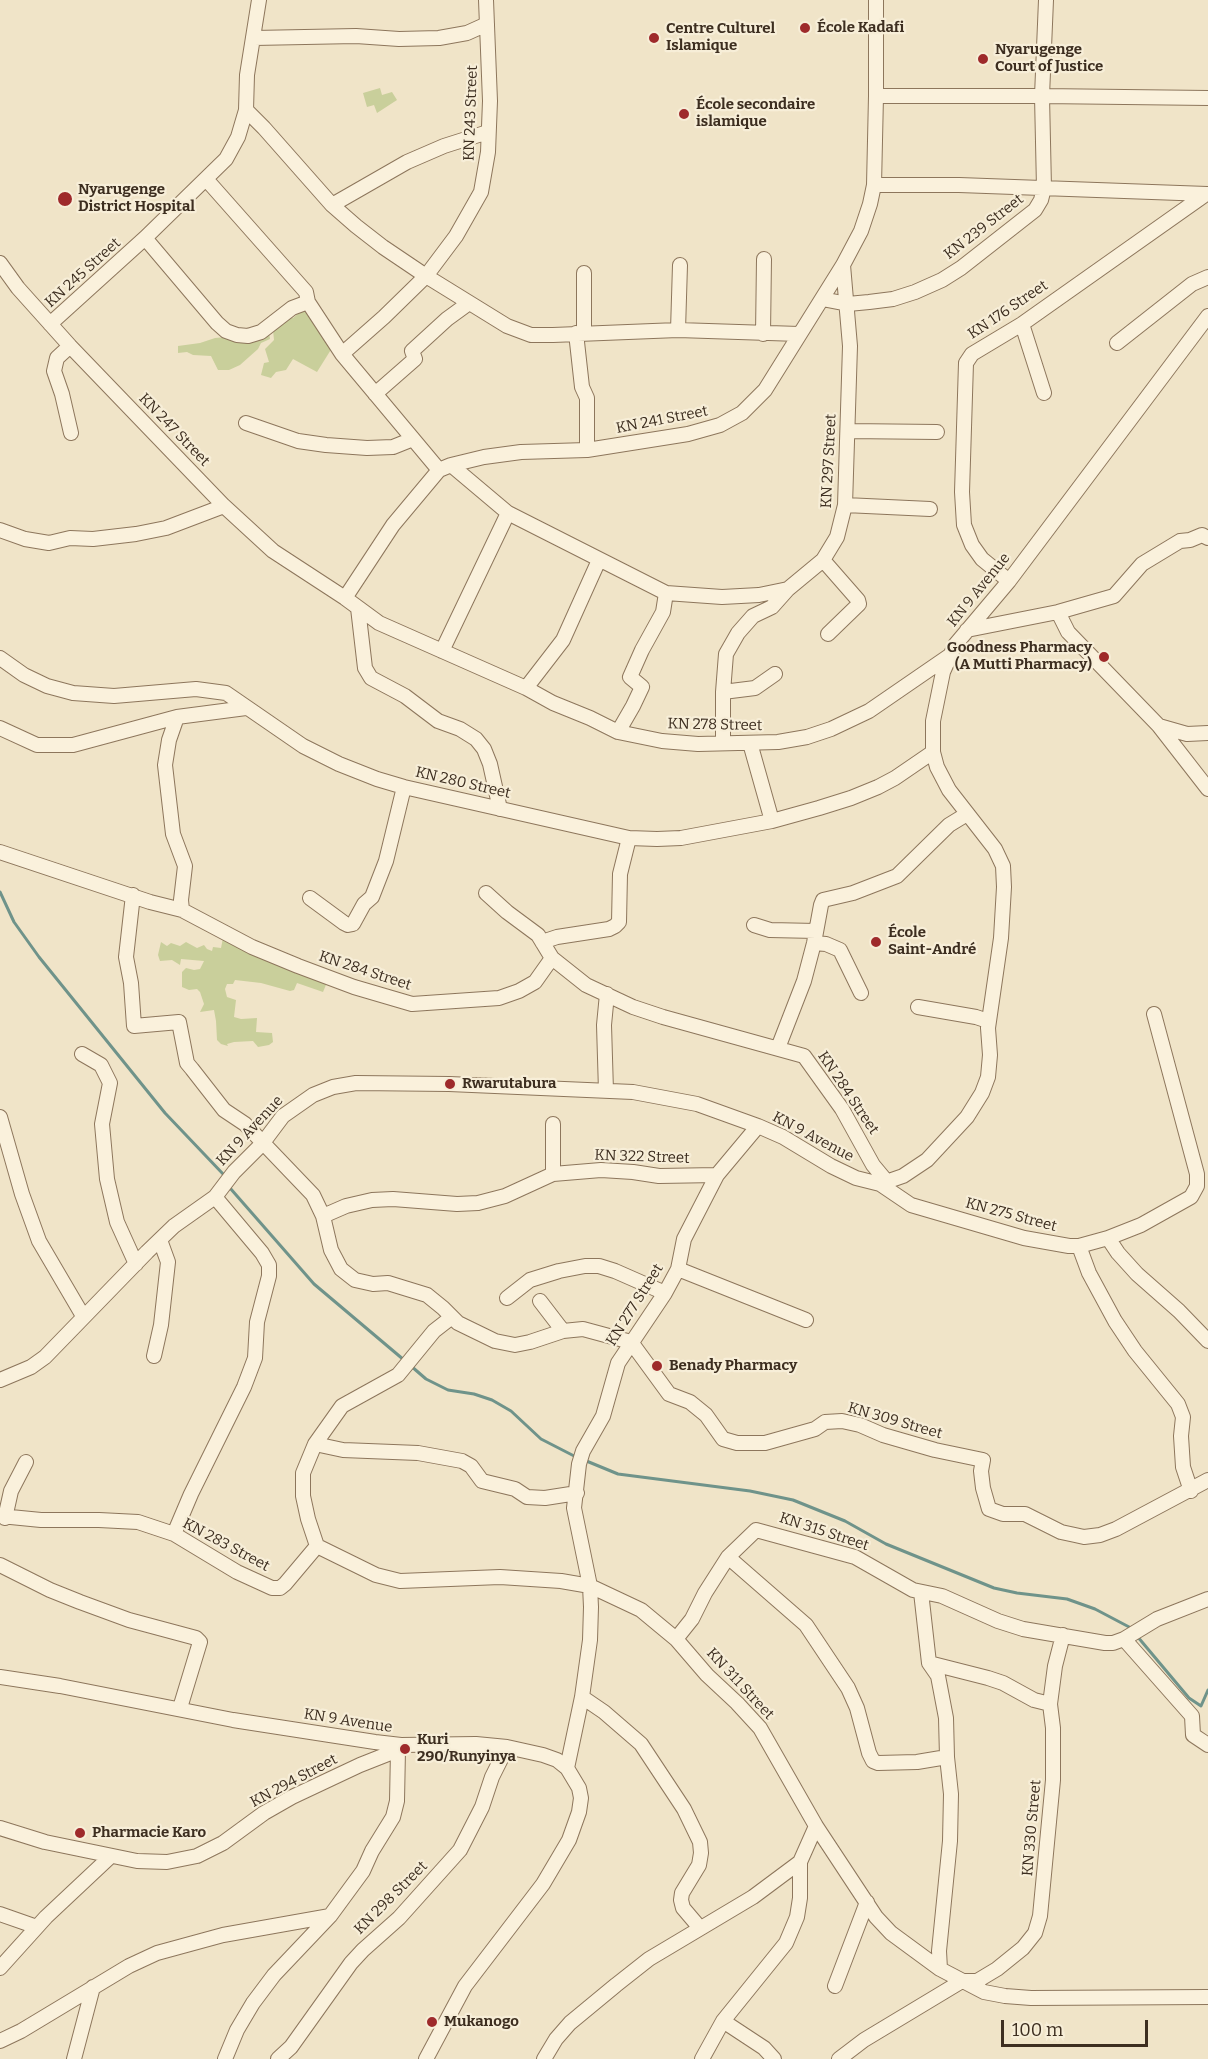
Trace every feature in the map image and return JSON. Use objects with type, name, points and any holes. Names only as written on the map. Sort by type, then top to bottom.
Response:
[{"type":"street","name":"KN 245 Street","points":[[50,324],[146,238],[226,159],[238,137],[246,110],[247,75],[259,0]]},
{"type":"street","name":"KN 243 Street","points":[[342,354],[384,318],[426,276],[456,236],[481,192],[488,152],[490,101],[486,0]]},
{"type":"street","name":"KN 241 Street","points":[[445,468],[521,452],[586,450],[688,434],[720,425],[742,413],[765,390],[843,265],[861,231],[870,204],[874,185],[876,0]]},
{"type":"street","name":"KN 239 Street","points":[[822,299],[848,304],[893,299],[942,280],[1035,210],[1044,188],[1042,96],[1046,0]]},
{"type":"street","points":[[254,38],[356,36],[399,39],[440,38],[467,33],[487,24]]},
{"type":"street","points":[[876,96],[1208,98]]},
{"type":"street","points":[[246,110],[332,205],[383,247],[507,326],[531,335],[678,330],[800,334]]},
{"type":"street","points":[[332,205],[407,162],[444,146],[488,132]]},
{"type":"street","name":"KN 297 Street","points":[[206,179],[306,292],[308,302],[342,354],[375,394],[413,439],[445,468],[508,513],[666,593],[722,597],[759,595],[788,589],[823,560],[837,537],[845,505],[850,346],[843,265]]},
{"type":"street","points":[[874,185],[1207,194]]},
{"type":"street","name":"KN 176 Street","points":[[1009,581],[982,559],[972,546],[964,525],[962,492],[966,363],[972,354],[1022,324],[1207,194]]},
{"type":"street","points":[[146,238],[217,323],[237,335],[248,336],[261,332],[292,308],[308,302]]},
{"type":"street","points":[[763,333],[764,259]]},
{"type":"street","name":"KN 247 Street","points":[[0,262],[18,288],[70,346],[224,506],[273,551],[345,598]]},
{"type":"street","points":[[678,330],[680,265]]},
{"type":"street","points":[[584,273],[580,333],[582,387],[587,398],[586,450]]},
{"type":"street","points":[[1117,343],[1192,284],[1208,277]]},
{"type":"street","points":[[375,394],[414,359],[412,351],[447,319],[469,303]]},
{"type":"street","name":"KN 9 Avenue","points":[[0,1380],[31,1367],[45,1357],[174,1226],[215,1197],[234,1172],[262,1144],[283,1116],[313,1095],[333,1087],[356,1083],[633,1092],[697,1104],[758,1126],[783,1137],[856,1178],[884,1184],[903,1176],[927,1160],[967,1117],[982,1094],[988,1077],[990,1055],[988,1021],[1000,938],[1004,887],[1003,866],[995,849],[949,790],[933,752],[933,721],[938,693],[950,656],[967,630],[1009,581],[1208,316]]},
{"type":"street","points":[[1022,324],[1044,393]]},
{"type":"street","points":[[70,346],[57,358],[54,371],[71,434]]},
{"type":"street","points":[[246,423],[298,441],[326,445],[393,447],[413,439]]},
{"type":"street","points":[[848,431],[937,432]]},
{"type":"street","points":[[345,598],[393,525],[445,468]]},
{"type":"street","points":[[845,505],[930,509]]},
{"type":"street","points":[[0,530],[25,539],[50,543],[70,538],[136,534],[165,528],[224,506]]},
{"type":"street","points":[[442,651],[508,513]]},
{"type":"street","points":[[967,630],[1058,612],[1114,596],[1142,564],[1180,541],[1202,535],[1208,538]]},
{"type":"street","points":[[526,688],[562,640],[599,560]]},
{"type":"street","points":[[823,560],[859,604],[828,634]]},
{"type":"street","points":[[723,742],[726,654],[738,633],[753,616],[772,607],[788,589]]},
{"type":"street","points":[[618,732],[642,687],[630,677],[663,612],[666,593]]},
{"type":"street","name":"KN 278 Street","points":[[345,598],[379,623],[526,688],[553,703],[618,732],[662,741],[699,744],[778,742],[801,739],[831,729],[869,711],[950,656]]},
{"type":"street","points":[[358,608],[365,668],[371,678],[405,696],[438,721],[460,729],[476,739],[484,749],[490,764],[500,809]]},
{"type":"street","points":[[1058,612],[1068,632],[1159,726],[1208,789]]},
{"type":"street","name":"KN 280 Street","points":[[0,658],[24,675],[47,686],[73,693],[114,696],[204,690],[226,693],[303,746],[339,764],[404,787],[629,838],[681,838],[772,821],[851,798],[895,778],[933,752]]},
{"type":"street","points":[[723,692],[755,688],[775,674]]},
{"type":"street","points":[[0,728],[38,745],[73,745],[177,717],[246,708]]},
{"type":"street","points":[[177,717],[169,740],[165,765],[173,834],[185,866],[182,910]]},
{"type":"street","points":[[1159,726],[1187,734],[1208,733]]},
{"type":"street","points":[[750,743],[772,821]]},
{"type":"street","points":[[310,898],[344,923],[352,924],[364,904],[372,897],[386,861],[404,787]]},
{"type":"street","points":[[778,1048],[804,981],[821,904],[824,900],[853,893],[897,876],[949,825],[967,814]]},
{"type":"street","points":[[542,942],[557,937],[609,929],[619,922],[620,874],[629,838]]},
{"type":"street","name":"KN 284 Street","points":[[0,852],[157,904],[182,910],[252,947],[298,966],[354,987],[412,1004],[499,998],[535,982],[552,957],[586,985],[633,1007],[690,1026],[804,1056],[842,1109],[884,1184]]},
{"type":"street","points":[[486,894],[538,935],[552,957]]},
{"type":"street","points":[[133,895],[126,957],[131,983],[134,1026],[179,1022],[187,1063],[224,1110],[245,1124],[262,1144],[303,1182],[320,1205],[326,1234],[341,1269],[355,1280],[373,1284],[388,1283],[427,1295],[458,1323],[495,1341],[515,1345],[563,1331],[583,1329],[631,1342]]},
{"type":"street","points":[[754,925],[770,930],[815,937],[840,950],[861,993]]},
{"type":"street","points":[[606,994],[604,1025],[606,1091]]},
{"type":"street","points":[[918,1007],[988,1021]]},
{"type":"street","name":"KN 275 Street","points":[[884,1184],[911,1205],[1053,1245],[1079,1246],[1108,1238],[1141,1225],[1191,1197],[1197,1186],[1197,1174],[1154,1014]]},
{"type":"street","points":[[82,1054],[101,1065],[110,1083],[102,1124],[106,1179],[117,1222],[136,1264]]},
{"type":"street","points":[[0,1117],[22,1194],[39,1241],[83,1316]]},
{"type":"street","points":[[552,1174],[553,1124]]},
{"type":"street","name":"KN 277 Street","points":[[567,1768],[582,1697],[590,1640],[590,1586],[574,1508],[579,1464],[583,1451],[603,1416],[618,1363],[665,1293],[678,1269],[684,1239],[717,1175],[758,1126]]},
{"type":"street","name":"KN 322 Street","points":[[323,1216],[346,1206],[372,1200],[478,1203],[505,1196],[552,1174],[601,1170],[659,1176],[717,1175]]},
{"type":"street","points":[[174,1534],[191,1494],[244,1387],[255,1358],[257,1322],[269,1276],[269,1265],[262,1254],[215,1197]]},
{"type":"street","points":[[1108,1238],[1137,1274],[1179,1311],[1208,1341]]},
{"type":"street","points":[[154,1356],[161,1326],[168,1262],[160,1240]]},
{"type":"street","points":[[1079,1246],[1089,1273],[1115,1321],[1135,1351],[1178,1404],[1183,1417],[1181,1436],[1183,1467],[1191,1491],[1208,1480]]},
{"type":"street","points":[[507,1298],[530,1280],[585,1266],[599,1266],[615,1271],[665,1293]]},
{"type":"street","points":[[678,1269],[806,1320]]},
{"type":"street","points":[[540,1301],[563,1331]]},
{"type":"street","points":[[452,1317],[434,1331],[398,1375],[342,1406],[315,1444],[303,1473],[303,1496],[317,1546],[376,1575],[400,1581],[500,1577],[561,1581],[590,1586]]},
{"type":"street","name":"KN 309 Street","points":[[631,1342],[669,1394],[690,1402],[706,1415],[723,1439],[738,1443],[765,1443],[815,1429],[825,1422],[842,1421],[860,1425],[883,1435],[935,1450],[983,1460],[981,1471],[989,1509],[1003,1514],[1025,1514],[1061,1532],[1084,1537],[1100,1535],[1116,1529],[1168,1500],[1191,1491]]},
{"type":"street","points":[[315,1444],[343,1450],[418,1454],[462,1461],[471,1466],[482,1481],[515,1490],[527,1497],[545,1498],[576,1493]]},
{"type":"street","points":[[3,1517],[11,1491],[26,1461]]},
{"type":"street","name":"KN 283 Street","points":[[3,1517],[138,1522],[174,1534],[237,1572],[272,1588],[280,1588],[285,1584],[317,1546]]},
{"type":"street","name":"KN 315 Street","points":[[676,1639],[692,1619],[705,1593],[728,1557],[756,1530],[855,1557],[899,1583],[921,1592],[962,1603],[983,1616],[1006,1624],[1105,1643],[1124,1639],[1157,1619],[1208,1599]]},
{"type":"street","points":[[728,1557],[806,1625],[848,1688],[858,1708],[873,1761],[878,1763],[917,1762],[947,1757]]},
{"type":"street","points":[[0,1565],[80,1602],[129,1620],[196,1638],[200,1642],[180,1708]]},
{"type":"street","name":"KN 311 Street","points":[[590,1586],[641,1610],[676,1639],[707,1675],[737,1702],[760,1728],[816,1826],[876,1917],[891,1933],[940,1969],[984,1992],[1031,1998],[1208,1997]]},
{"type":"street","points":[[921,1592],[929,1664],[938,1676],[946,1718],[951,1810],[939,1951],[940,1969]]},
{"type":"street","name":"KN 330 Street","points":[[838,2059],[864,2040],[962,1982],[977,1981],[997,1969],[1023,1948],[1035,1933],[1040,1916],[1053,1780],[1053,1728],[1050,1704],[1055,1666],[1064,1635]]},
{"type":"street","points":[[1124,1639],[1192,1716],[1193,1735],[1208,1745]]},
{"type":"street","points":[[929,1664],[988,1678],[1034,1701],[1050,1704]]},
{"type":"street","name":"KN 9 Avenue","points":[[0,1677],[400,1748],[476,1744],[507,1747],[543,1755],[557,1760],[567,1768]]},
{"type":"street","points":[[582,1697],[604,1712],[640,1744],[684,1809],[700,1842],[701,1853],[699,1865],[682,1893],[681,1900],[683,1908],[700,1928]]},
{"type":"street","name":"KN 298 Street","points":[[278,2059],[291,2047],[357,1956],[399,1918],[460,1850],[482,1807],[492,1777],[507,1747]]},
{"type":"street","points":[[225,2059],[253,2002],[274,1975],[330,1916],[363,1871],[372,1851],[393,1817],[397,1802],[400,1748]]},
{"type":"street","name":"KN 294 Street","points":[[0,1828],[45,1842],[137,1861],[167,1862],[197,1856],[223,1843],[292,1797],[400,1748]]},
{"type":"street","points":[[426,2059],[465,1986],[543,1884],[569,1840],[579,1812],[581,1798],[579,1788],[567,1768]]},
{"type":"street","points":[[702,2059],[723,2021],[786,1943],[793,1928],[800,1898],[800,1862],[816,1826]]},
{"type":"street","points":[[0,1968],[77,1886],[111,1857]]},
{"type":"street","points":[[544,2059],[556,2039],[597,2001],[649,1959],[753,1897],[800,1862]]},
{"type":"street","points":[[834,1986],[867,1902]]},
{"type":"street","points":[[0,1914],[37,1926]]},
{"type":"street","points":[[0,2041],[21,2031],[129,1966],[157,1953],[223,1935],[330,1916]]},
{"type":"street","points":[[74,2059],[93,1987]]},
{"type":"street","points":[[723,2021],[764,2048],[774,2059]]},
{"type":"green space","points":[[380,88],[382,95],[392,92],[397,100],[377,113],[374,105],[367,107],[363,93]]},
{"type":"green space","points":[[305,308],[332,348],[317,372],[293,359],[286,370],[276,372],[271,378],[261,375],[264,363],[269,362],[265,349],[274,340],[273,330],[288,317],[293,318]]},
{"type":"green space","points":[[269,333],[270,339],[261,343],[258,349],[240,365],[229,370],[218,370],[211,356],[193,355],[187,352],[178,353],[178,346],[215,338]]},
{"type":"green space","points":[[224,933],[328,980],[323,992],[297,983],[294,990],[290,991],[261,983],[235,980],[233,984],[227,984],[225,989],[227,997],[236,1000],[234,1017],[257,1018],[256,1032],[272,1033],[273,1042],[269,1045],[258,1047],[253,1041],[234,1042],[227,1044],[228,1046],[221,1044],[217,1040],[214,1010],[200,1012],[204,1004],[200,992],[197,989],[189,990],[182,987],[182,972],[186,968],[200,969],[204,961],[181,959],[180,965],[172,960],[160,961],[158,955],[161,942],[167,946],[171,943],[180,946],[186,942],[197,948],[204,945],[212,951],[213,947],[221,948]]},
{"type":"waterway","points":[[0,892],[14,922],[39,957],[165,1113],[224,1175]]},
{"type":"waterway","points":[[230,1188],[314,1284],[404,1360]]},
{"type":"waterway","points":[[411,1366],[426,1379],[448,1390],[474,1394],[492,1400],[511,1411],[541,1439],[578,1458]]},
{"type":"waterway","points":[[584,1460],[618,1474],[750,1491],[793,1500],[845,1521],[886,1544],[994,1588],[1067,1599],[1095,1609],[1131,1628]]},
{"type":"waterway","points":[[1137,1636],[1189,1698],[1201,1706],[1208,1690]]},
{"type":"place","name":"École Kadafi","points":[[805,28]]},
{"type":"place","name":"Centre Culturel Islamique","points":[[654,38]]},
{"type":"place","name":"Nyarugenge Court of Justice","points":[[983,59]]},
{"type":"place","name":"École secondaire islamique","points":[[684,114]]},
{"type":"place","name":"Nyarugenge District Hospital","points":[[65,199]]},
{"type":"place","name":"Goodness Pharmacy (A Mutti Pharmacy)","points":[[1104,657]]},
{"type":"place","name":"École Saint-André","points":[[876,942]]},
{"type":"place","name":"Rwarutabura","points":[[450,1084]]},
{"type":"place","name":"Benady Pharmacy","points":[[657,1366]]},
{"type":"place","name":"Kuri 290/Runyinya","points":[[405,1749]]},
{"type":"place","name":"Pharmacie Karo","points":[[80,1833]]},
{"type":"place","name":"Mukanogo","points":[[432,2022]]}]
